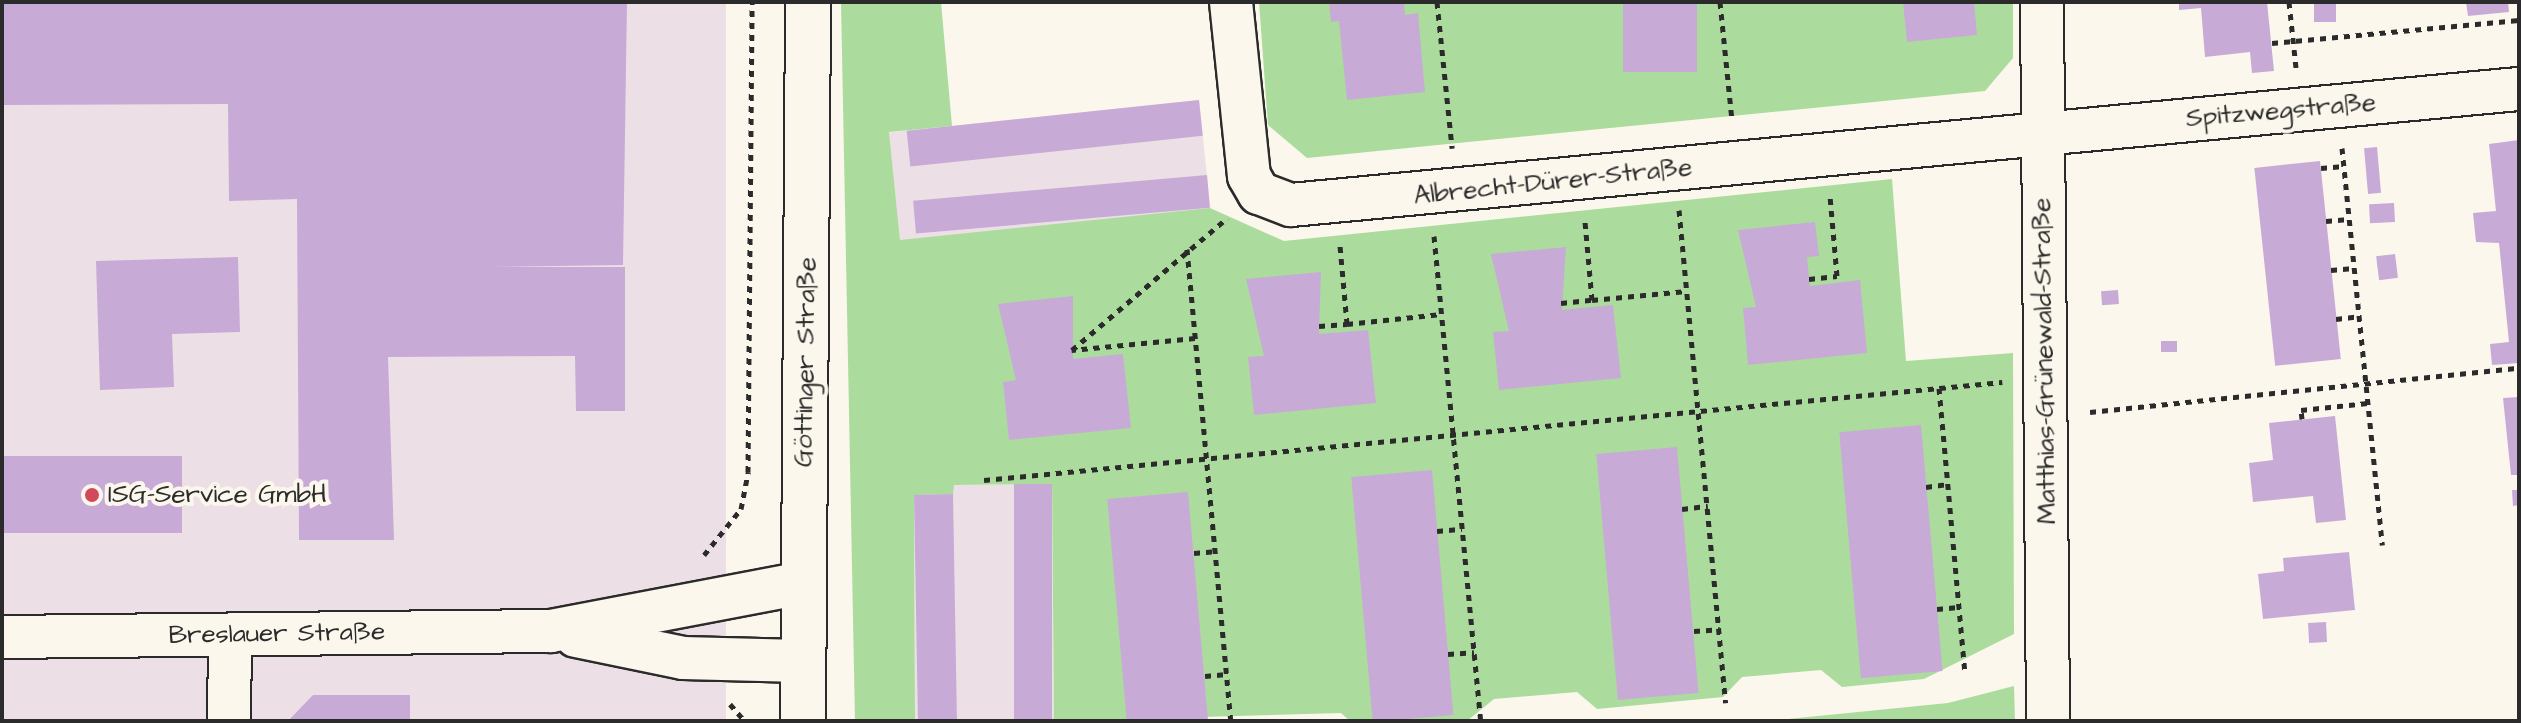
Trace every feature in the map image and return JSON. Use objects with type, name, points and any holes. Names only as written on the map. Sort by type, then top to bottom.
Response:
[{"type":"main road","name":"Göttinger Straße","points":[[803,721],[801,661],[808,2]]},
{"type":"street","points":[[1231,2],[1244,151],[1259,193]]},
{"type":"street","name":"Matthias-Grünewald-Straße","points":[[2042,2],[2048,721]]},
{"type":"street","name":"Spitzwegstraße","points":[[2043,134],[2519,89]]},
{"type":"street","name":"Albrecht-Dürer-Straße","points":[[1259,193],[1291,205],[1336,204],[2043,134]]},
{"type":"street","name":"Breslauer Straße","points":[[2,637],[551,631],[683,610],[802,583]]},
{"type":"street","name":"Breslauer Straße","points":[[551,631],[683,658],[801,661]]},
{"type":"street","points":[[229,721],[230,635]]},
{"type":"path","points":[[683,610],[683,575],[728,532],[748,472],[752,2]]},
{"type":"path","points":[[1437,2],[1443,193],[1441,314],[1481,721]]},
{"type":"path","points":[[1720,2],[1737,164]]},
{"type":"path","points":[[2289,2],[2293,42],[2344,166],[2382,545]]},
{"type":"path","points":[[2272,43],[2519,20]]},
{"type":"path","points":[[1809,279],[1837,276],[1826,155]]},
{"type":"path","points":[[2321,168],[2344,166]]},
{"type":"path","points":[[1675,170],[1726,703]]},
{"type":"path","points":[[1581,180],[1592,300]]},
{"type":"path","points":[[1195,338],[1072,350],[1187,249],[1259,193]]},
{"type":"path","points":[[1336,204],[1347,324]]},
{"type":"path","points":[[2326,221],[2349,219]]},
{"type":"path","points":[[1187,249],[1231,721]]},
{"type":"path","points":[[2331,270],[2354,268]]},
{"type":"path","points":[[1561,303],[1687,291]]},
{"type":"path","points":[[1319,326],[1441,314]]},
{"type":"path","points":[[2336,319],[2359,316]]},
{"type":"path","points":[[984,480],[1939,388],[2046,397],[2366,384],[2519,368]]},
{"type":"path","points":[[1939,388],[1965,672]]},
{"type":"path","points":[[2302,419],[2301,410],[2368,403]]},
{"type":"path","points":[[1926,487],[1948,484]]},
{"type":"path","points":[[1682,509],[1708,506]]},
{"type":"path","points":[[1437,531],[1462,529]]},
{"type":"path","points":[[1194,553],[1215,551]]},
{"type":"path","points":[[1937,609],[1959,607]]},
{"type":"path","points":[[1694,631],[1720,629]]},
{"type":"path","points":[[1448,654],[1474,652]]},
{"type":"path","points":[[683,658],[683,682],[712,689],[745,721]]},
{"type":"path","points":[[1205,676],[1227,674]]},
{"type":"shaded area","points":[[2,2],[726,2],[726,721],[2,721]]},
{"type":"shaded area","points":[[1199,100],[1210,208],[900,241],[889,133]]},
{"type":"shaded area","points":[[1052,484],[1054,721],[915,721],[914,495],[953,494],[953,485]]},
{"type":"green space","points":[[841,2],[941,2],[952,126],[889,132],[900,240],[1210,208],[1284,241],[1892,179],[1906,361],[2013,353],[2014,634],[1924,679],[1842,687],[1821,670],[1742,677],[1723,697],[1597,709],[1577,692],[1494,699],[1467,721],[1350,721],[1341,713],[1054,721],[1052,484],[954,485],[953,494],[914,495],[915,721],[855,721]]},
{"type":"green space","points":[[1259,2],[2013,2],[2013,58],[1985,91],[1307,158],[1268,125]]},
{"type":"green space","points":[[2014,686],[2015,721],[1768,721],[1948,703]]},
{"type":"building","points":[[2,2],[627,2],[623,265],[491,267],[625,267],[625,411],[576,411],[575,356],[388,357],[394,540],[299,540],[297,199],[229,201],[228,104],[2,105]]},
{"type":"building","points":[[1329,2],[1404,2],[1405,15],[1418,13],[1425,92],[1347,100],[1339,21],[1331,22]]},
{"type":"building","points":[[1623,2],[1697,2],[1697,72],[1623,72]]},
{"type":"building","points":[[1903,2],[1974,2],[1977,35],[1907,42]]},
{"type":"building","points":[[2179,2],[2267,2],[2274,71],[2252,73],[2250,52],[2205,57],[2201,8],[2179,10]]},
{"type":"building","points":[[2314,2],[2336,2],[2336,22],[2314,22]]},
{"type":"building","points":[[2466,2],[2508,2],[2509,12],[2468,16]]},
{"type":"building","points":[[1199,100],[1203,136],[910,167],[907,131]]},
{"type":"building","points":[[2519,140],[2519,363],[2492,365],[2490,344],[2509,342],[2499,243],[2476,242],[2473,213],[2496,211],[2489,144]]},
{"type":"building","points":[[2377,147],[2381,193],[2368,194],[2364,148]]},
{"type":"building","points":[[2320,161],[2341,359],[2275,366],[2254,168]]},
{"type":"building","points":[[1207,175],[1210,208],[916,234],[913,201]]},
{"type":"building","points":[[2394,203],[2395,222],[2370,223],[2369,204]]},
{"type":"building","points":[[1815,222],[1819,256],[1807,257],[1810,286],[1860,280],[1867,353],[1748,365],[1743,308],[1756,307],[1738,230]]},
{"type":"building","points":[[1566,247],[1562,310],[1613,305],[1621,378],[1499,390],[1493,332],[1509,331],[1491,254]]},
{"type":"building","points":[[2395,254],[2398,278],[2379,280],[2376,256]]},
{"type":"building","points":[[238,257],[240,332],[172,334],[174,387],[100,390],[96,261]]},
{"type":"building","points":[[1321,272],[1319,334],[1368,330],[1376,403],[1254,415],[1248,357],[1264,356],[1246,279]]},
{"type":"building","points":[[2118,290],[2119,304],[2102,305],[2101,291]]},
{"type":"building","points":[[1073,296],[1073,359],[1123,354],[1131,428],[1009,440],[1003,382],[1016,380],[998,304]]},
{"type":"building","points":[[2161,341],[2177,341],[2177,352],[2161,352]]},
{"type":"building","points":[[2519,397],[2519,475],[2511,475],[2503,398]]},
{"type":"building","points":[[2335,416],[2346,520],[2316,523],[2313,496],[2253,502],[2249,463],[2273,460],[2269,423]]},
{"type":"building","points":[[1921,425],[1943,671],[1861,678],[1839,432]]},
{"type":"building","points":[[1677,447],[1699,693],[1618,700],[1596,454]]},
{"type":"building","name":"ISG-Service GmbH","points":[[2,456],[182,456],[182,533],[2,533]]},
{"type":"building","points":[[1432,470],[1453,715],[1373,721],[1351,477]]},
{"type":"building","points":[[1014,484],[1052,484],[1052,721],[1014,721]]},
{"type":"building","points":[[2512,490],[2519,490],[2519,505],[2513,506]]},
{"type":"building","points":[[1188,492],[1208,721],[1127,721],[1107,499]]},
{"type":"building","points":[[953,494],[957,721],[918,721],[914,495]]},
{"type":"building","points":[[2349,552],[2355,610],[2263,619],[2258,574],[2284,571],[2283,558]]},
{"type":"building","points":[[2326,622],[2327,642],[2309,643],[2308,623]]},
{"type":"building","points":[[313,695],[410,695],[410,721],[288,721]]},
{"type":"place","name":"ISG-Service GmbH","points":[[92,495]]}]
